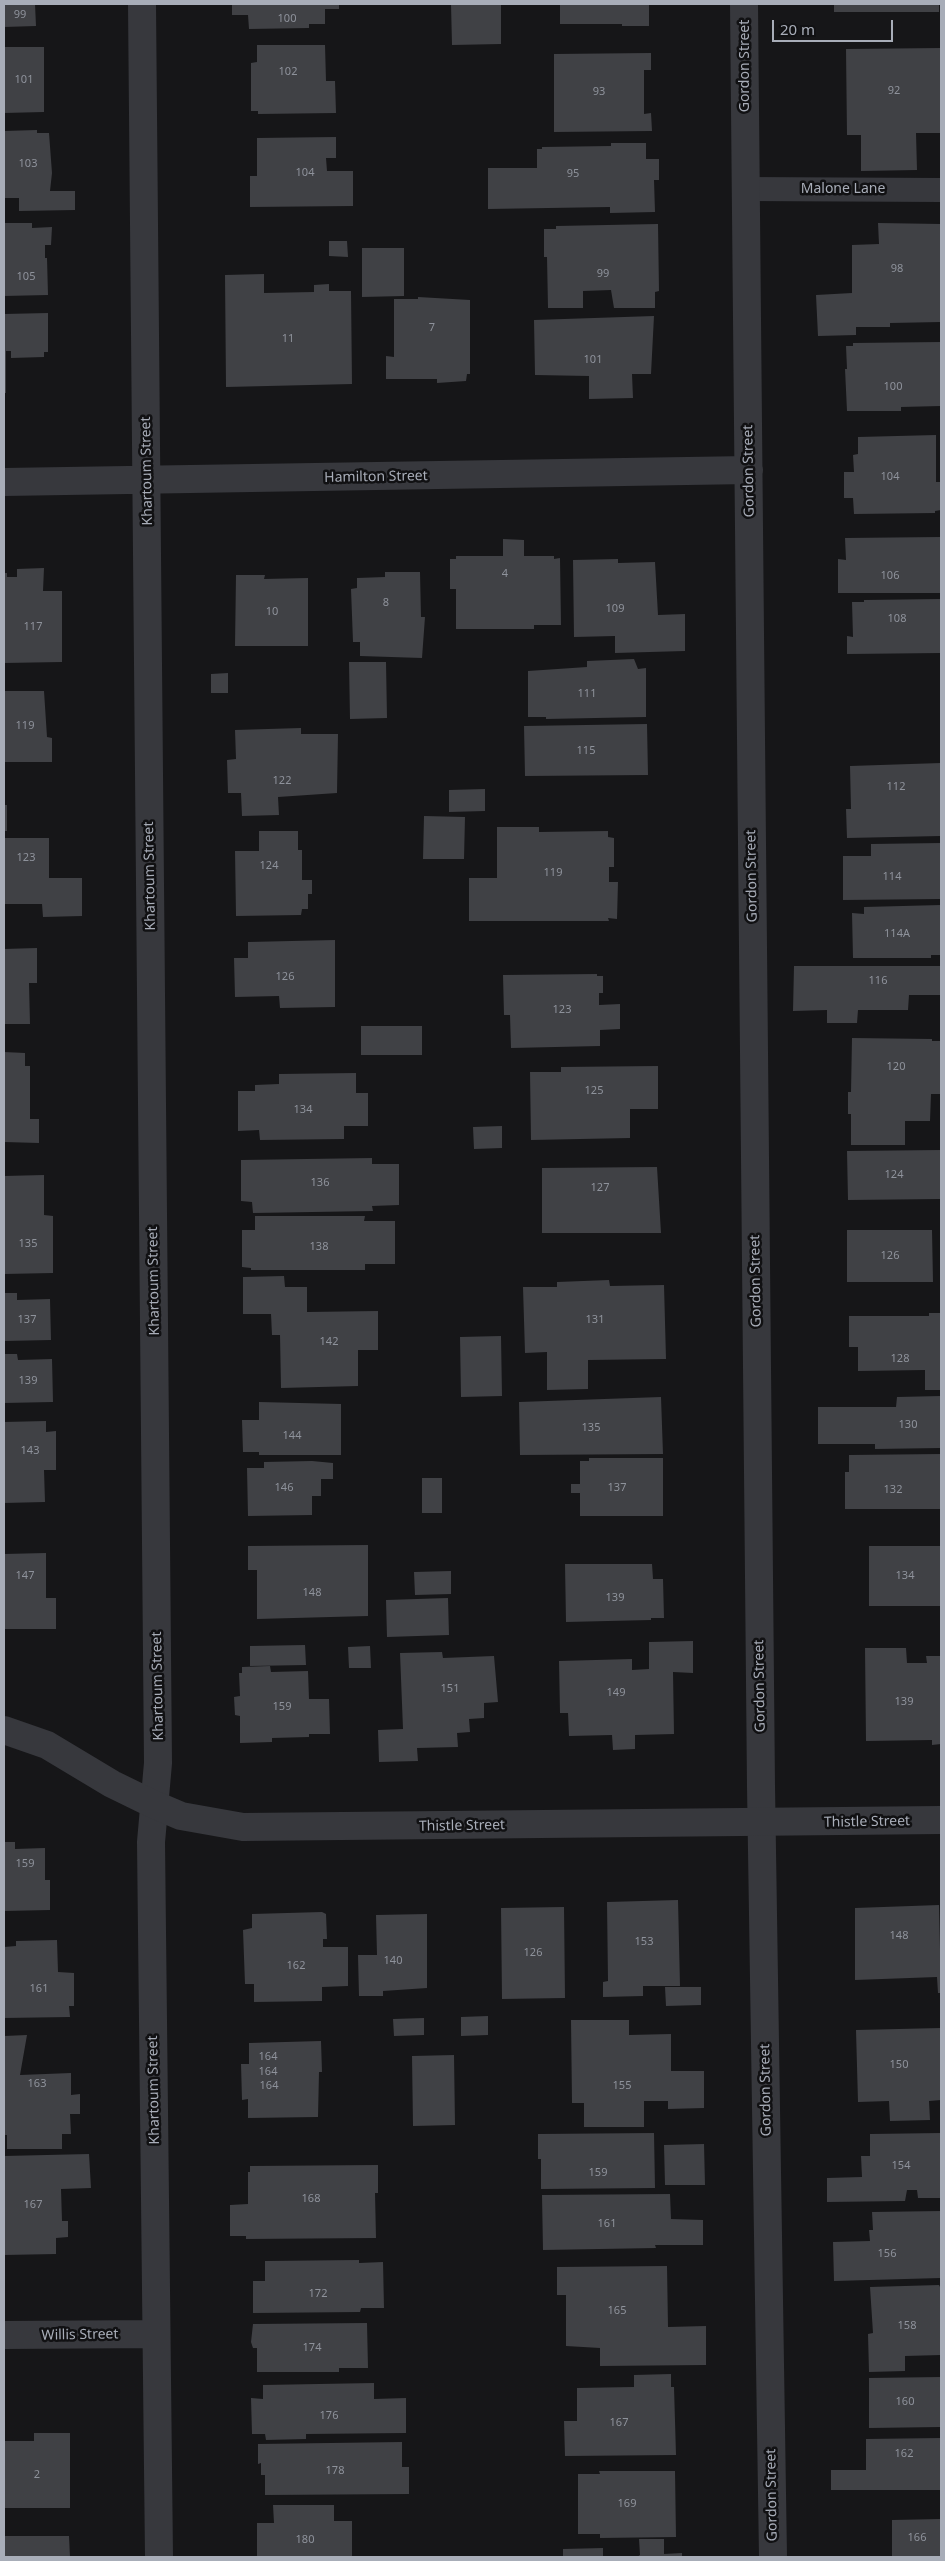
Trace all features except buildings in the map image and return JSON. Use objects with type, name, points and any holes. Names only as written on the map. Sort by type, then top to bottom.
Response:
[{"type":"street","name":"Khartoum Street","points":[[142,4],[158,1763],[151,1842],[158,2557]]},
{"type":"street","name":"Gordon Street","points":[[744,4],[761,1824],[773,2557]]},
{"type":"street","name":"Hamilton Street","points":[[4,482],[749,470]]},
{"type":"street","name":"Thistle Street","points":[[4,1730],[46,1745],[112,1784],[181,1816],[244,1827],[761,1824],[941,1820]]},
{"type":"street","name":"Willis Street","points":[[4,2335],[156,2334]]},
{"type":"lane","name":"Malone Lane","points":[[746,189],[941,190]]}]
